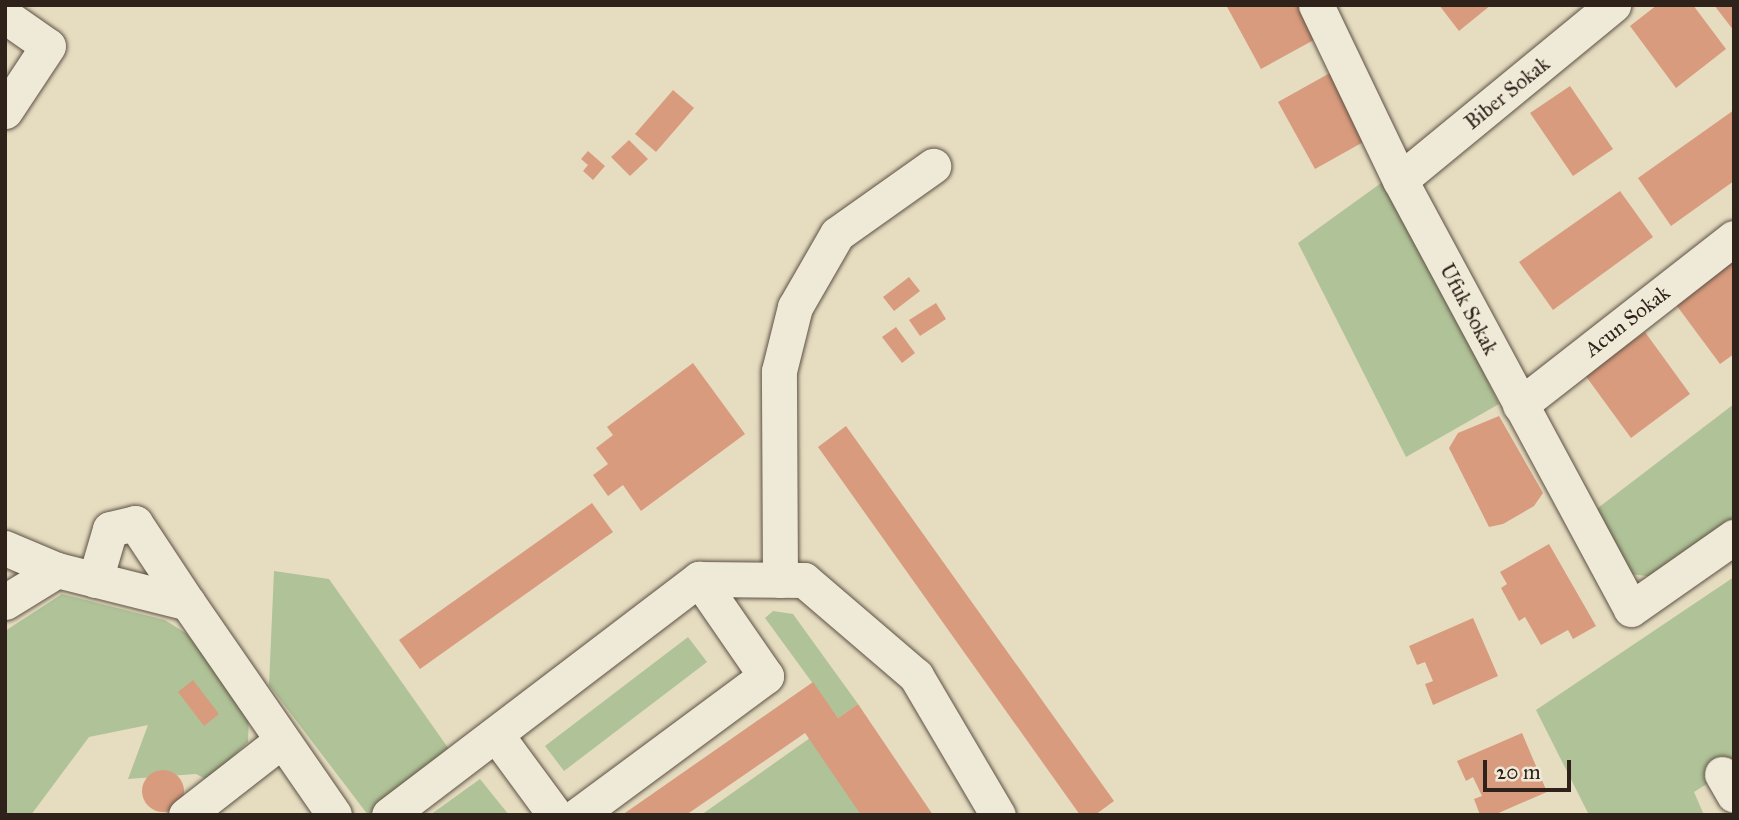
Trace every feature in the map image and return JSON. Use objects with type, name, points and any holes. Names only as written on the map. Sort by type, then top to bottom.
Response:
[{"type":"street","name":"Ufuk Sokak","points":[[1316,5],[1401,180],[1631,609],[1734,537]]},
{"type":"street","name":"Biber Sokak","points":[[1401,180],[1613,5]]},
{"type":"street","points":[[5,16],[48,46],[5,111]]},
{"type":"street","points":[[780,580],[779,371],[795,307],[837,234],[933,166]]},
{"type":"street","name":"Acun Sokak","points":[[1520,405],[1734,238]]},
{"type":"street","points":[[95,580],[110,529],[135,523],[281,741],[334,815]]},
{"type":"street","points":[[5,548],[57,570],[188,603]]},
{"type":"street","points":[[5,602],[57,570]]},
{"type":"street","points":[[578,815],[766,676],[699,579]]},
{"type":"street","points":[[389,815],[497,736],[699,579],[804,580],[916,676],[998,815]]},
{"type":"street","points":[[497,736],[555,815]]},
{"type":"street","points":[[186,815],[281,741]]},
{"type":"green space","points":[[1388,178],[1499,404],[1406,457],[1298,243]]},
{"type":"green space","points":[[1734,404],[1734,521],[1655,577],[1630,574],[1594,511]]},
{"type":"green space","points":[[274,571],[329,579],[451,752],[368,815],[269,685]]},
{"type":"green space","points":[[1734,577],[1734,767],[1694,792],[1704,815],[1589,815],[1536,710]]},
{"type":"green space","points":[[62,594],[165,620],[187,634],[249,715],[248,742],[208,780],[196,774],[128,779],[148,725],[89,737],[31,815],[5,815],[5,631]]},
{"type":"green space","points":[[773,611],[793,614],[858,704],[838,718],[765,618]]},
{"type":"green space","points":[[688,637],[707,662],[564,771],[545,746]]},
{"type":"green space","points":[[817,733],[871,815],[701,815]]},
{"type":"green space","points":[[480,779],[509,815],[430,815]]},
{"type":"building","points":[[1226,5],[1304,5],[1321,36],[1261,69]]},
{"type":"building","points":[[1439,5],[1491,5],[1459,31]]},
{"type":"building","points":[[1657,5],[1693,5],[1726,49],[1676,88],[1630,26]]},
{"type":"building","points":[[1714,5],[1734,5],[1734,31]]},
{"type":"building","points":[[1337,69],[1374,136],[1315,169],[1278,102]]},
{"type":"building","points":[[1570,86],[1613,149],[1573,176],[1530,113]]},
{"type":"building","points":[[673,90],[694,108],[656,152],[635,134]]},
{"type":"building","points":[[1734,110],[1734,181],[1671,226],[1638,178]]},
{"type":"building","points":[[629,140],[648,159],[630,176],[611,157]]},
{"type":"building","points":[[588,151],[605,166],[593,180],[583,171],[588,165],[581,159]]},
{"type":"building","points":[[1620,191],[1653,237],[1553,310],[1519,262]]},
{"type":"building","points":[[1734,258],[1734,354],[1720,364],[1674,302]]},
{"type":"building","points":[[909,277],[920,291],[894,311],[883,297]]},
{"type":"building","points":[[936,303],[946,319],[920,336],[909,320]]},
{"type":"building","points":[[896,327],[915,353],[902,363],[882,337]]},
{"type":"building","points":[[1645,332],[1690,394],[1631,438],[1585,375]]},
{"type":"building","points":[[693,363],[745,434],[641,511],[623,485],[608,496],[593,475],[608,464],[596,448],[613,435],[607,427]]},
{"type":"building","points":[[1499,416],[1543,493],[1534,506],[1503,524],[1489,527],[1449,448],[1458,433]]},
{"type":"building","points":[[846,426],[1114,801],[1095,815],[1080,815],[818,447]]},
{"type":"building","points":[[592,503],[613,532],[420,669],[399,640]]},
{"type":"building","points":[[1549,544],[1596,626],[1573,639],[1568,630],[1541,645],[1525,617],[1519,621],[1501,588],[1507,584],[1500,572]]},
{"type":"building","points":[[1473,618],[1498,676],[1433,705],[1425,684],[1433,681],[1425,662],[1417,665],[1409,646]]},
{"type":"building","points":[[193,680],[219,714],[204,726],[178,692]]},
{"type":"building","points":[[813,682],[838,718],[858,704],[933,815],[861,815],[805,733],[686,815],[622,815]]},
{"type":"building","points":[[1522,733],[1547,792],[1494,815],[1480,815],[1474,799],[1482,796],[1473,777],[1466,781],[1457,761]]},
{"type":"building","points":[[163,770],[178,776],[184,791],[178,806],[163,812],[148,806],[142,791],[148,776]]}]
